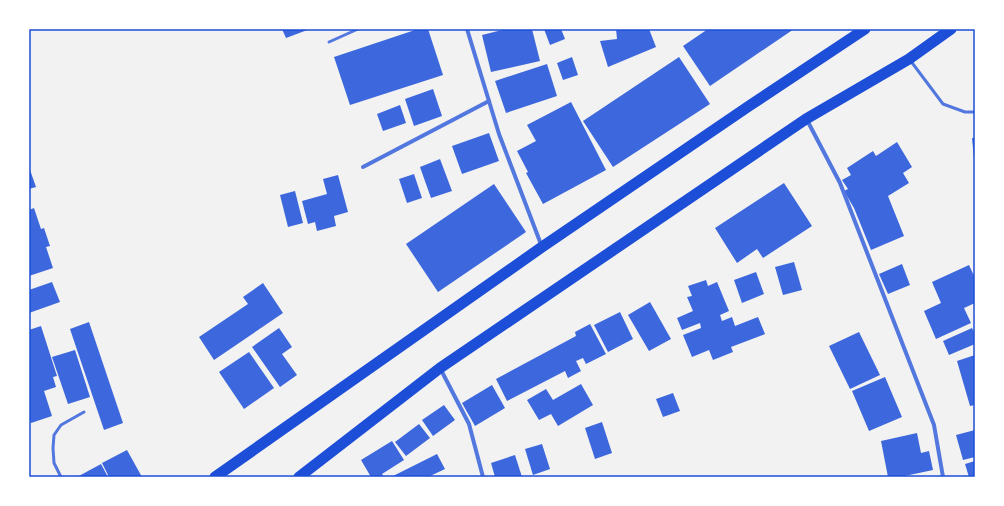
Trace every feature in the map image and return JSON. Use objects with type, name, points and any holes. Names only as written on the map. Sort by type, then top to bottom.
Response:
[{"type":"highway","points":[[215,477],[542,247],[865,29]]},
{"type":"highway","points":[[299,477],[440,368],[806,119],[909,59],[951,29]]},
{"type":"street","points":[[467,29],[499,134],[542,247]]},
{"type":"street","points":[[363,167],[489,101]]},
{"type":"street","points":[[806,119],[840,183],[934,425],[943,477]]},
{"type":"street","points":[[440,368],[469,424],[483,477]]},
{"type":"lane","points":[[330,42],[358,29]]},
{"type":"lane","points":[[909,59],[943,104],[965,112],[975,112]]},
{"type":"lane","points":[[60,477],[54,463],[54,435],[61,425],[84,412]]},
{"type":"building","points":[[282,29],[310,29],[286,38]]},
{"type":"building","points":[[418,29],[428,29],[443,75],[350,105],[334,57]]},
{"type":"building","points":[[506,29],[532,29],[540,61],[491,72],[482,35]]},
{"type":"building","points":[[544,29],[561,29],[565,39],[550,45]]},
{"type":"building","points":[[616,29],[649,29],[656,47],[608,67],[600,41],[617,39]]},
{"type":"building","points":[[708,29],[794,29],[710,86],[683,46]]},
{"type":"building","points":[[572,57],[578,75],[563,80],[557,63]]},
{"type":"building","points":[[679,57],[710,104],[613,167],[583,121]]},
{"type":"building","points":[[547,64],[557,96],[506,113],[495,81]]},
{"type":"building","points":[[433,89],[442,116],[414,126],[405,99]]},
{"type":"building","points":[[571,102],[606,170],[543,204],[526,173],[528,172],[517,151],[536,141],[527,125]]},
{"type":"building","points":[[400,105],[406,123],[383,131],[377,114]]},
{"type":"building","points":[[489,133],[499,161],[462,174],[452,146]]},
{"type":"building","points":[[972,138],[975,138],[975,158],[974,158]]},
{"type":"building","points":[[897,142],[912,167],[903,173],[909,183],[888,196],[904,236],[871,250],[854,208],[844,191],[848,189],[842,180],[851,175],[847,168],[873,151],[876,156]]},
{"type":"building","points":[[440,159],[452,191],[431,198],[420,167]]},
{"type":"building","points":[[29,167],[36,187],[29,189]]},
{"type":"building","points":[[414,174],[422,198],[407,203],[399,179]]},
{"type":"building","points":[[338,175],[348,212],[334,216],[336,226],[317,231],[315,222],[308,224],[302,201],[327,194],[323,179]]},
{"type":"building","points":[[784,183],[812,226],[763,258],[757,249],[737,263],[715,228]]},
{"type":"building","points":[[494,184],[526,232],[438,292],[406,244]]},
{"type":"building","points":[[295,191],[303,223],[288,227],[280,195]]},
{"type":"building","points":[[34,208],[41,229],[44,228],[50,246],[46,247],[53,268],[29,276],[29,210]]},
{"type":"building","points":[[794,262],[802,290],[783,295],[775,267]]},
{"type":"building","points":[[902,264],[910,285],[888,294],[879,274]]},
{"type":"building","points":[[969,265],[975,278],[975,303],[964,308],[971,323],[936,339],[924,311],[941,303],[932,282]]},
{"type":"building","points":[[756,272],[764,294],[742,303],[734,280]]},
{"type":"building","points":[[706,280],[708,286],[717,282],[729,311],[720,315],[722,321],[732,317],[735,326],[758,317],[765,334],[731,347],[733,352],[713,360],[709,350],[692,357],[683,335],[701,328],[700,323],[682,330],[677,318],[693,311],[687,297],[692,296],[688,286]]},
{"type":"building","points":[[52,282],[60,302],[29,313],[29,290]]},
{"type":"building","points":[[263,283],[283,313],[214,360],[199,337],[248,304],[243,297]]},
{"type":"building","points":[[650,302],[671,339],[649,351],[628,315]]},
{"type":"building","points":[[620,312],[633,339],[608,352],[594,325]]},
{"type":"building","points":[[89,322],[123,423],[104,430],[70,329]]},
{"type":"building","points":[[590,324],[606,354],[586,364],[583,358],[576,361],[581,371],[568,378],[565,371],[507,401],[496,379],[576,336],[575,332]]},
{"type":"building","points":[[41,326],[57,376],[53,377],[56,387],[44,391],[52,416],[31,423],[29,417],[29,330]]},
{"type":"building","points":[[279,328],[292,347],[282,354],[297,375],[280,387],[252,347]]},
{"type":"building","points":[[972,328],[975,334],[975,344],[949,355],[943,341]]},
{"type":"building","points":[[859,332],[880,375],[850,389],[829,346]]},
{"type":"building","points":[[75,350],[90,397],[68,404],[52,357]]},
{"type":"building","points":[[249,352],[274,388],[244,409],[219,372]]},
{"type":"building","points":[[975,355],[975,405],[970,406],[957,361]]},
{"type":"building","points":[[885,377],[902,417],[869,431],[852,391]]},
{"type":"building","points":[[581,384],[593,405],[558,426],[551,414],[539,420],[527,400],[546,389],[553,400]]},
{"type":"building","points":[[492,385],[505,408],[475,426],[462,403]]},
{"type":"building","points":[[673,393],[680,411],[663,417],[656,399]]},
{"type":"building","points":[[444,405],[455,420],[433,436],[422,420]]},
{"type":"building","points":[[602,422],[612,453],[595,459],[585,428]]},
{"type":"building","points":[[419,424],[430,438],[406,456],[395,442]]},
{"type":"building","points":[[975,430],[975,457],[963,460],[956,435]]},
{"type":"building","points":[[917,433],[921,453],[929,451],[933,470],[900,477],[888,477],[881,441]]},
{"type":"building","points":[[392,441],[404,460],[382,474],[384,477],[371,477],[361,460]]},
{"type":"building","points":[[542,444],[550,469],[533,475],[525,449]]},
{"type":"building","points":[[127,450],[142,477],[109,477],[102,463]]},
{"type":"building","points":[[437,454],[445,469],[428,477],[391,477]]},
{"type":"building","points":[[515,455],[522,477],[495,477],[491,463]]},
{"type":"building","points":[[975,461],[975,477],[969,477],[965,464]]},
{"type":"building","points":[[101,464],[108,477],[77,477]]}]
